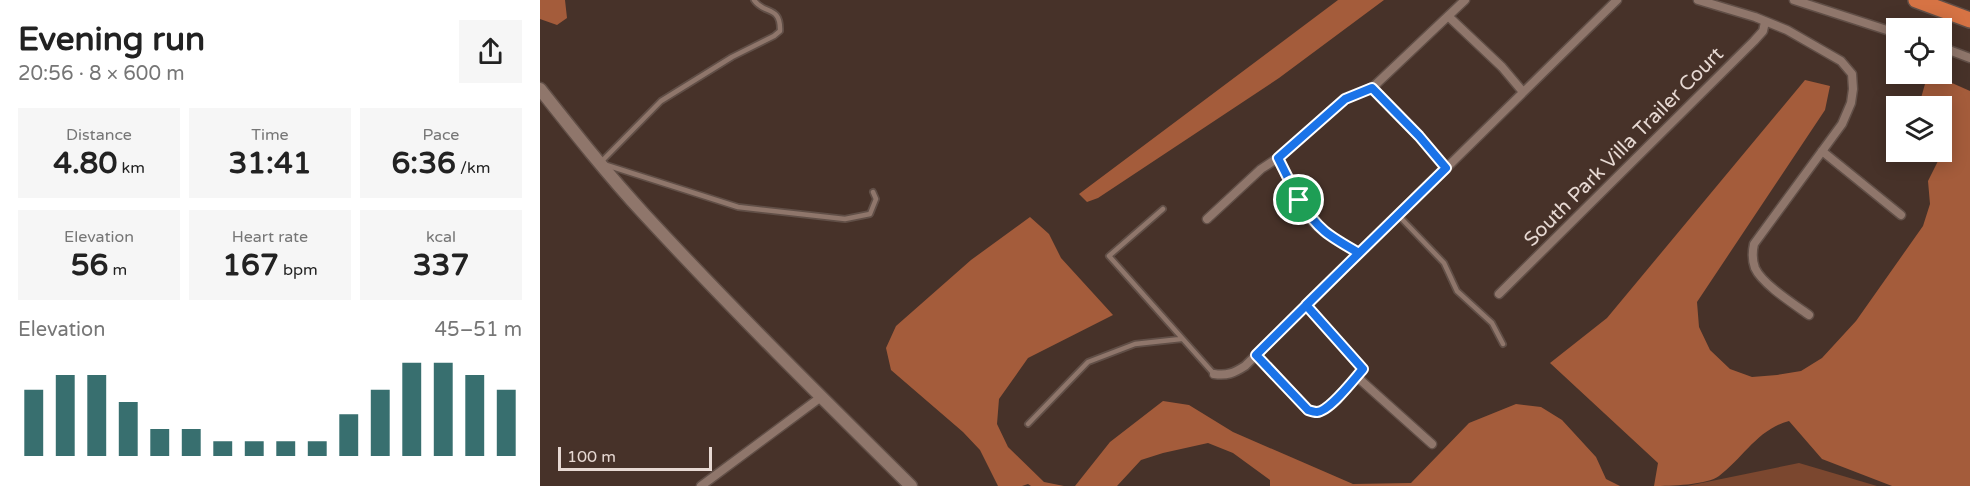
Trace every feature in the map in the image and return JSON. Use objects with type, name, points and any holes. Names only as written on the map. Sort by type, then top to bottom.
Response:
[{"type":"highway","points":[[1916,0],[1970,20]]},
{"type":"main road","points":[[540,89],[600,164],[645,214],[821,397],[911,486]]},
{"type":"street","points":[[1207,219],[1261,169],[1278,158],[1345,99],[1372,88],[1465,0]]},
{"type":"street","points":[[1214,374],[1233,373],[1245,366],[1617,0]]},
{"type":"street","points":[[1698,0],[1787,30],[1841,61],[1852,74],[1854,89],[1842,124],[1754,244],[1752,257],[1756,271],[1779,293],[1809,315]]},
{"type":"street","points":[[1794,0],[1886,30]]},
{"type":"street","points":[[1448,16],[1502,67],[1523,92]]},
{"type":"street","name":"South Park Villa Trailer Court","points":[[1499,294],[1763,32],[1765,22]]},
{"type":"street","points":[[1952,51],[1970,58]]},
{"type":"street","points":[[1372,88],[1419,136],[1446,168]]},
{"type":"street","points":[[1822,151],[1901,215]]},
{"type":"street","points":[[1278,158],[1312,221],[1329,236],[1359,253]]},
{"type":"street","points":[[1256,355],[1308,410],[1316,413],[1336,399],[1363,369],[1306,305]]},
{"type":"street","points":[[1356,376],[1432,444]]},
{"type":"street","points":[[701,486],[821,397]]},
{"type":"lane","points":[[754,0],[756,4],[777,15],[780,31],[732,57],[661,101],[600,164],[738,207],[846,219],[870,214],[876,199],[873,192]]},
{"type":"lane","points":[[1163,209],[1109,256],[1214,374]]},
{"type":"lane","points":[[1398,215],[1444,262],[1457,291],[1492,323],[1503,344]]},
{"type":"lane","points":[[1028,424],[1088,362],[1135,344],[1181,339]]},
{"type":"shaded area","points":[[540,0],[565,0],[567,18],[557,25],[540,19]]},
{"type":"shaded area","points":[[1338,0],[1384,0],[1279,78],[1098,198],[1087,202],[1079,194]]},
{"type":"shaded area","points":[[1805,80],[1830,86],[1825,110],[1697,302],[1699,327],[1710,350],[1730,369],[1752,377],[1777,375],[1801,371],[1822,358],[1856,321],[1923,226],[1930,204],[1928,181],[1938,162],[1952,162],[1952,96],[1922,96],[1925,84],[1952,83],[1970,91],[1970,486],[1892,486],[1822,459],[1789,421],[1768,430],[1728,469],[1714,479],[1688,484],[1654,486],[1658,463],[1550,363],[1607,318]]},
{"type":"shaded area","points":[[1030,217],[1049,234],[1061,258],[1113,315],[1028,358],[999,399],[997,424],[1008,447],[1044,482],[1064,486],[1031,486],[1028,484],[998,486],[980,450],[963,432],[891,370],[886,348],[896,326],[971,260]]},
{"type":"shaded area","points":[[1163,401],[1189,405],[1233,432],[1353,484],[1411,483],[1469,423],[1516,404],[1541,407],[1562,420],[1596,457],[1606,479],[1620,486],[1270,486],[1270,480],[1233,453],[1208,443],[1141,460],[1117,486],[1075,486],[1110,442]]},
{"type":"shaded area","points":[[1799,463],[1877,486],[1687,486]]},
{"type":"route","points":[[1299,200],[1278,158],[1345,99],[1372,88],[1419,136],[1446,168],[1306,305],[1363,369],[1336,399],[1316,413],[1308,410],[1256,355],[1306,305],[1359,253],[1329,236],[1312,221],[1299,200]]}]
